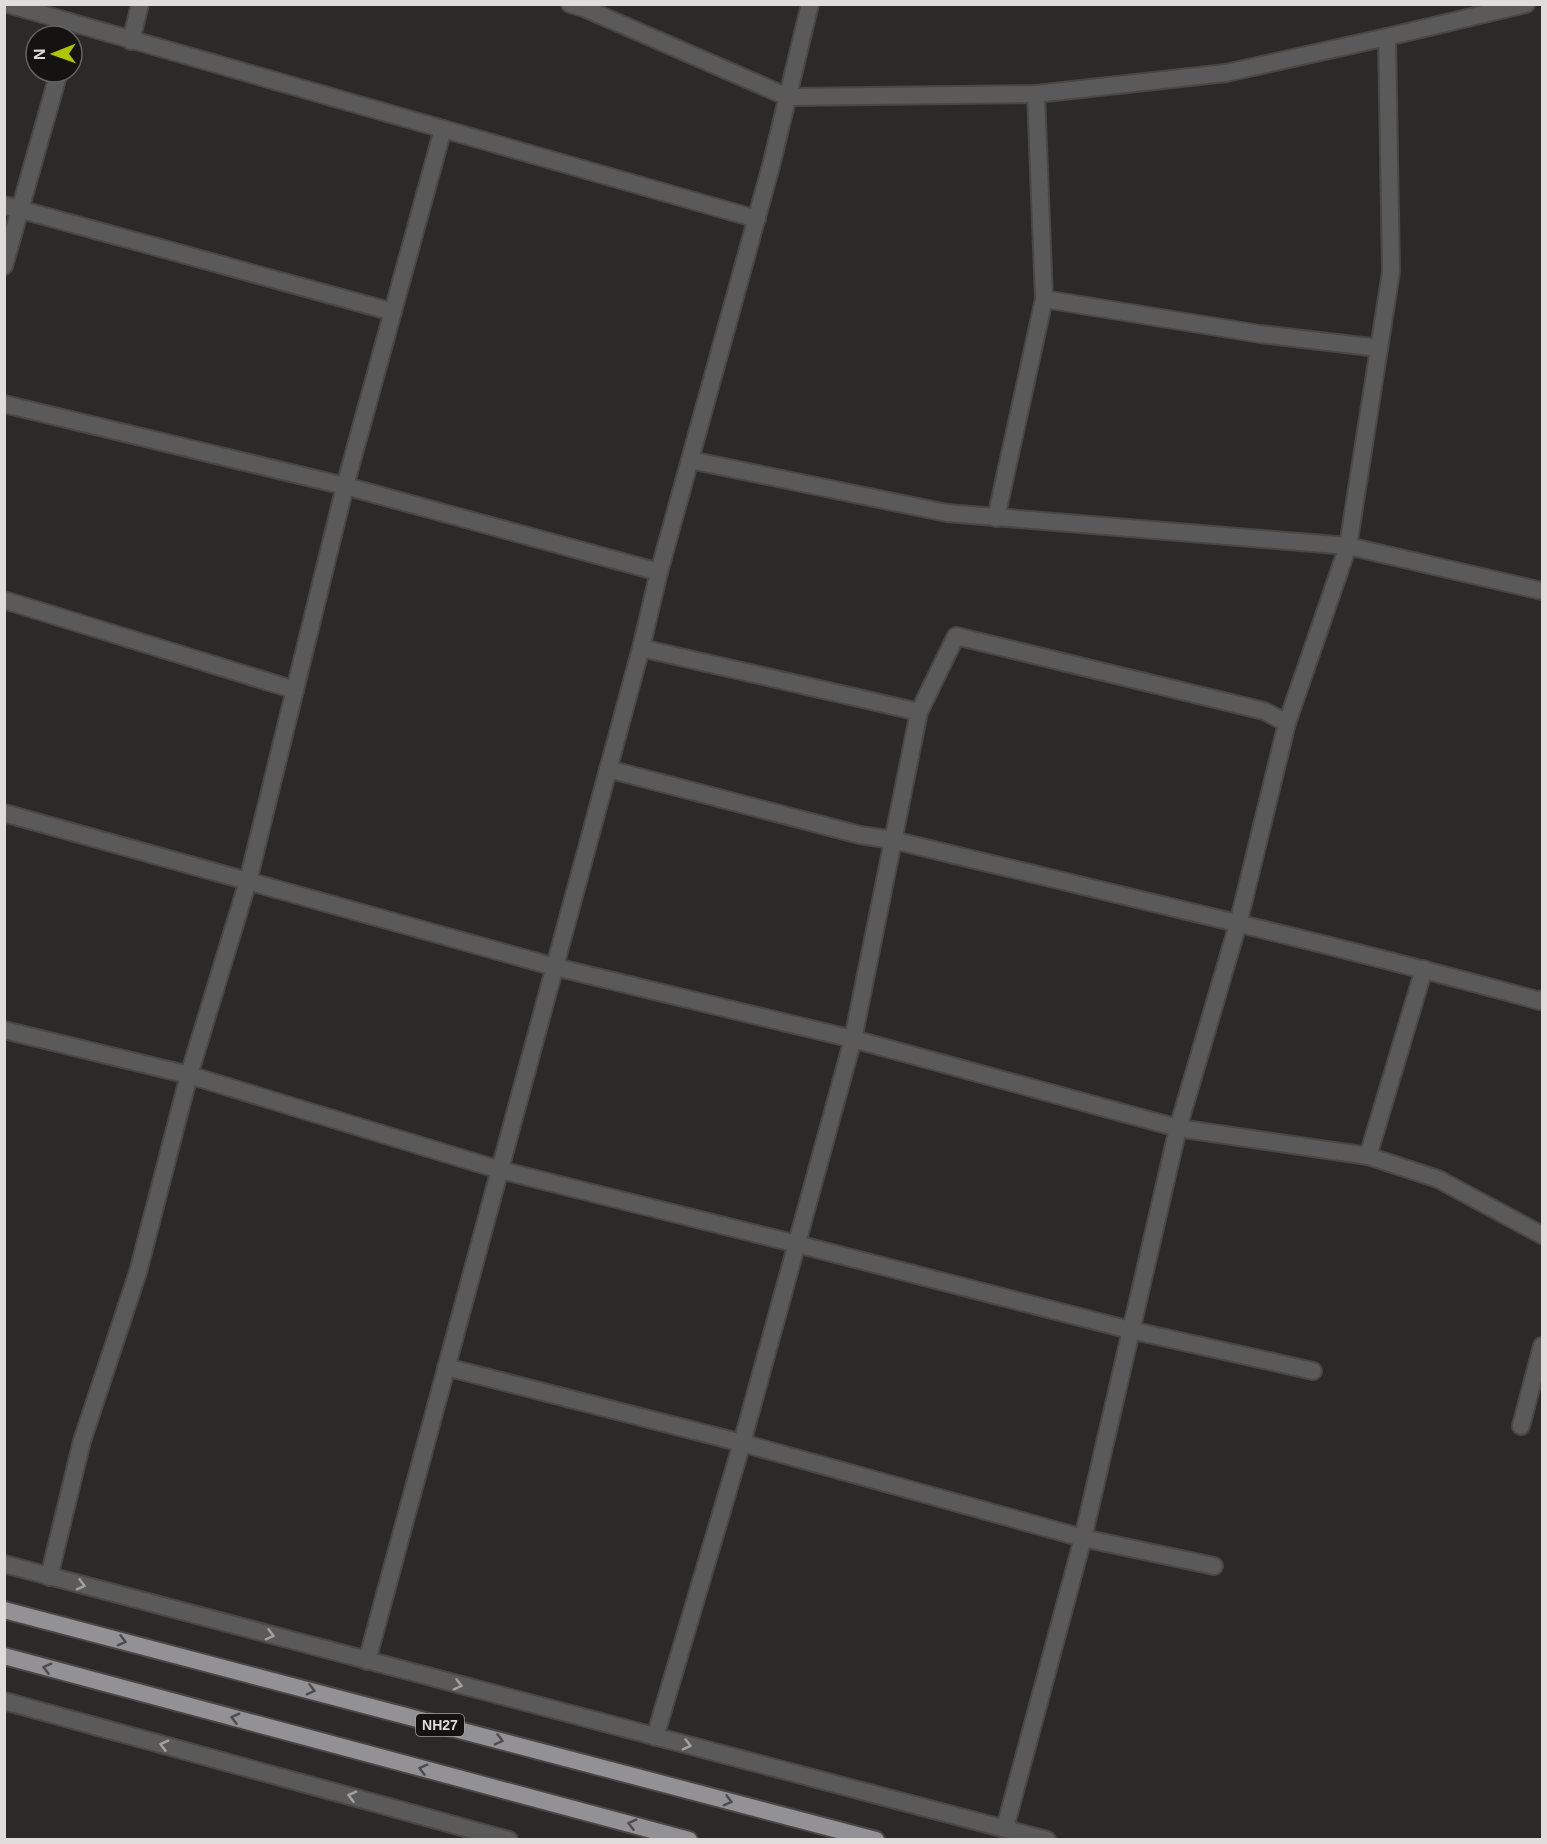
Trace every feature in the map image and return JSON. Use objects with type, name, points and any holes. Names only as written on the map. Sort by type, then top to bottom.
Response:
[{"type":"highway","name":"NH27","points":[[4,1610],[876,1839]]},
{"type":"highway","points":[[4,1656],[689,1839]]},
{"type":"street","points":[[7,4],[57,24]]},
{"type":"street","points":[[130,41],[140,4]]},
{"type":"street","points":[[367,1661],[641,648],[659,572],[757,219],[810,4]]},
{"type":"street","points":[[580,6],[788,97],[1036,94],[1226,73],[1387,38],[1526,4]]},
{"type":"street","points":[[84,32],[130,41],[757,219]]},
{"type":"street","points":[[1005,1828],[1083,1538],[1178,1128],[1238,924],[1287,723],[1348,546],[1391,272],[1387,38]]},
{"type":"street","points":[[4,266],[56,84]]},
{"type":"street","points":[[996,518],[1044,299],[1036,94]]},
{"type":"street","points":[[49,1576],[82,1441],[138,1272],[189,1076],[248,881],[345,486],[443,129]]},
{"type":"street","points":[[4,204],[393,312]]},
{"type":"street","points":[[1044,299],[1260,334],[1379,348]]},
{"type":"street","points":[[4,404],[345,486],[659,572]]},
{"type":"street","points":[[690,460],[947,513],[1348,546],[1542,591]]},
{"type":"street","points":[[4,600],[295,690]]},
{"type":"street","points":[[655,1737],[741,1443],[853,1039],[919,712],[956,636],[1263,711],[1287,723]]},
{"type":"street","points":[[641,648],[919,712]]},
{"type":"street","points":[[608,769],[860,835],[893,840],[1424,969],[1540,1001],[1542,999]]},
{"type":"street","points":[[4,813],[555,967],[853,1039],[1178,1128],[1368,1156],[1438,1179],[1542,1235]]},
{"type":"street","points":[[1368,1156],[1424,969]]},
{"type":"street","points":[[4,1030],[189,1076],[500,1170],[1130,1330],[1313,1371]]},
{"type":"street","points":[[1521,1426],[1542,1346]]},
{"type":"street","points":[[446,1367],[741,1443],[1083,1538],[1214,1566]]},
{"type":"street","points":[[4,1564],[1047,1839]]},
{"type":"street","points":[[4,1701],[459,1833],[509,1839]]}]
